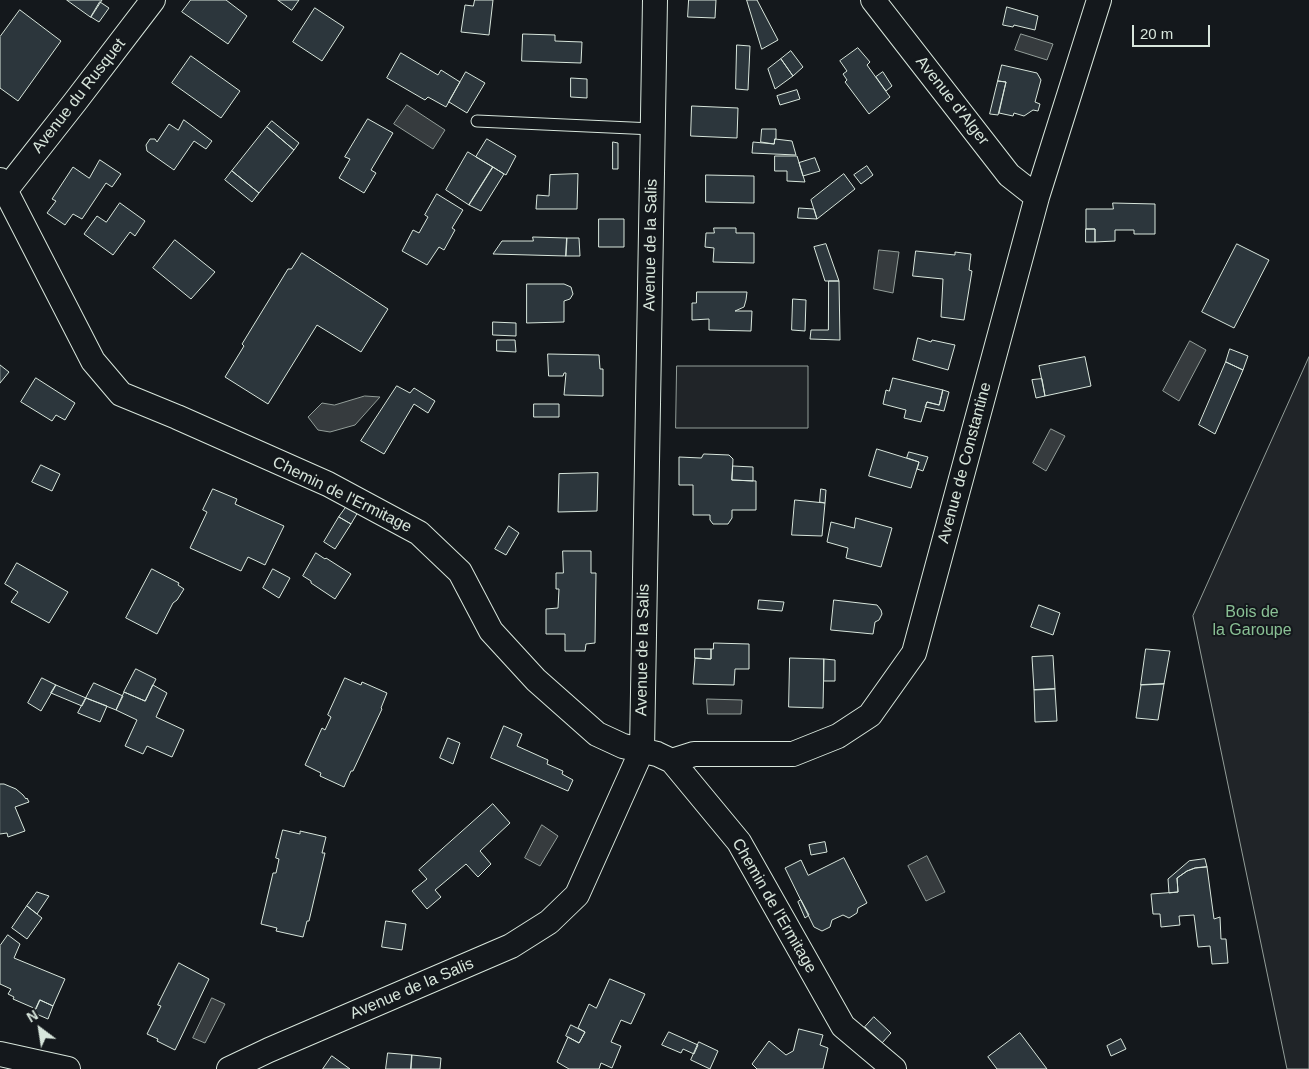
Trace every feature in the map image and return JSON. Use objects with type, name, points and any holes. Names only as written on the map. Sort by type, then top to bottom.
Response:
[{"type":"street","name":"Avenue du Rusquet","points":[[2,186],[75,102],[153,0]]},
{"type":"street","name":"Avenue de la Salis","points":[[229,1069],[511,946],[548,922],[577,895],[642,750],[655,0]]},
{"type":"street","name":"Avenue d'Alger","points":[[873,0],[1009,175],[1036,197]]},
{"type":"street","name":"Avenue de Constantine","points":[[672,762],[694,754],[792,754],[838,736],[870,715],[914,653],[1036,197],[1099,0]]},
{"type":"street","name":"Chemin de l'Ermitage","points":[[2,186],[93,361],[121,394],[328,484],[419,533],[460,572],[491,631],[536,680],[597,734],[623,746],[657,754],[672,762],[739,842],[843,1026],[894,1069]]},
{"type":"street","points":[[0,1054],[68,1069]]},
{"type":"lane","points":[[477,120],[653,129]]},
{"type":"green space","name":"Bois de la Garoupe","points":[[1309,357],[1309,1069],[1287,1069],[1193,616]]},
{"type":"green space","points":[[677,366],[808,366],[808,428],[676,428]]},
{"type":"shaded area","points":[[1021,34],[1053,44],[1047,60],[1015,50]]},
{"type":"shaded area","points":[[407,105],[445,130],[433,149],[394,124]]},
{"type":"shaded area","points":[[879,250],[899,252],[893,293],[874,289]]},
{"type":"shaded area","points":[[1190,341],[1206,350],[1179,401],[1163,391]]},
{"type":"shaded area","points":[[365,396],[380,397],[355,425],[330,432],[318,430],[308,417],[322,403],[334,405]]},
{"type":"shaded area","points":[[1051,429],[1065,436],[1046,471],[1033,463]]},
{"type":"shaded area","points":[[707,699],[742,700],[741,714],[708,714]]},
{"type":"shaded area","points":[[542,825],[558,836],[540,866],[525,858]]},
{"type":"shaded area","points":[[927,856],[945,892],[926,901],[908,866]]},
{"type":"shaded area","points":[[212,998],[225,1004],[205,1043],[193,1038]]},
{"type":"building","points":[[67,0],[102,0],[91,17]]},
{"type":"building","points":[[191,0],[226,0],[247,16],[228,44],[182,12]]},
{"type":"building","points":[[278,0],[299,0],[292,10]]},
{"type":"building","points":[[475,0],[493,0],[489,35],[461,32],[465,5],[473,6]]},
{"type":"building","points":[[689,0],[716,0],[715,18],[688,17]]},
{"type":"building","points":[[747,0],[757,0],[778,40],[762,49]]},
{"type":"building","points":[[100,2],[109,8],[99,22],[91,17]]},
{"type":"building","points":[[1007,7],[1038,16],[1035,30],[1014,25],[1013,27],[1003,25]]},
{"type":"building","points":[[315,8],[344,27],[322,61],[293,42]]},
{"type":"building","points":[[20,10],[61,41],[18,101],[0,88],[0,37]]},
{"type":"building","points":[[523,34],[555,35],[555,41],[582,42],[581,63],[522,61]]},
{"type":"building","points":[[737,45],[750,46],[748,90],[736,89]]},
{"type":"building","points":[[858,48],[870,62],[867,65],[890,97],[869,114],[845,82],[847,80],[843,74],[847,71],[840,61]]},
{"type":"building","points":[[791,51],[803,67],[793,76],[781,59]]},
{"type":"building","points":[[401,53],[438,75],[441,70],[460,82],[446,107],[428,97],[425,100],[387,78]]},
{"type":"building","points":[[191,56],[240,91],[221,118],[172,83]]},
{"type":"building","points":[[781,59],[793,76],[775,89],[768,69]]},
{"type":"building","points":[[1002,65],[1037,73],[1041,80],[1035,102],[1040,104],[1038,111],[1033,110],[1024,116],[1014,113],[1013,116],[999,113],[1006,82],[998,81]]},
{"type":"building","points":[[466,72],[485,83],[467,113],[449,102]]},
{"type":"building","points":[[883,72],[892,86],[886,91],[876,77]]},
{"type":"building","points":[[571,78],[587,79],[587,98],[571,97]]},
{"type":"building","points":[[998,81],[1006,82],[998,115],[990,114]]},
{"type":"building","points":[[797,90],[800,99],[780,105],[777,96]]},
{"type":"building","points":[[692,106],[738,108],[737,138],[691,136]]},
{"type":"building","points":[[368,119],[393,133],[371,170],[376,173],[364,193],[339,178],[350,159],[345,157]]},
{"type":"building","points":[[184,120],[212,141],[206,149],[194,141],[174,170],[147,151],[146,145],[150,139],[155,139],[157,142],[169,124],[178,130]]},
{"type":"building","points":[[272,121],[299,143],[294,150],[267,127]]},
{"type":"building","points":[[267,127],[294,150],[259,193],[232,171]]},
{"type":"building","points":[[762,129],[776,129],[774,144],[761,142]]},
{"type":"building","points":[[487,139],[516,156],[506,175],[476,157]]},
{"type":"building","points":[[775,139],[792,141],[796,155],[752,153],[753,142],[774,144]]},
{"type":"building","points":[[613,142],[618,143],[618,169],[613,169]]},
{"type":"building","points":[[468,152],[493,167],[469,205],[446,190]]},
{"type":"building","points":[[775,156],[797,156],[805,182],[787,181],[787,171],[775,171]]},
{"type":"building","points":[[815,158],[820,171],[803,176],[799,163]]},
{"type":"building","points":[[100,160],[121,174],[112,187],[106,183],[82,219],[73,214],[65,225],[47,213],[56,201],[52,199],[73,167],[89,178]]},
{"type":"building","points":[[867,166],[873,175],[861,184],[854,175]]},
{"type":"building","points":[[493,167],[504,174],[481,211],[469,205]]},
{"type":"building","points":[[232,171],[259,193],[252,202],[225,180]]},
{"type":"building","points":[[578,174],[577,209],[536,209],[537,195],[549,196],[550,175]]},
{"type":"building","points":[[844,174],[855,189],[817,219],[811,200]]},
{"type":"building","points":[[706,175],[754,176],[754,203],[706,202]]},
{"type":"building","points":[[437,194],[463,210],[452,228],[455,230],[444,250],[439,247],[427,265],[402,251],[413,230],[419,233],[428,217],[425,215]]},
{"type":"building","points":[[120,203],[145,221],[135,236],[130,232],[113,255],[84,234],[97,216],[106,222]]},
{"type":"building","points":[[1113,203],[1155,204],[1155,234],[1134,234],[1134,230],[1115,230],[1115,241],[1095,242],[1095,229],[1086,229],[1086,209],[1113,209]]},
{"type":"building","points":[[799,208],[814,209],[817,219],[798,218]]},
{"type":"building","points":[[599,219],[624,219],[624,247],[599,247]]},
{"type":"building","points":[[714,228],[736,228],[736,233],[754,233],[754,263],[713,262],[714,248],[705,247],[706,233],[714,233]]},
{"type":"building","points":[[1086,229],[1095,229],[1095,242],[1086,242]]},
{"type":"building","points":[[533,237],[567,238],[566,256],[493,254],[502,241],[533,241]]},
{"type":"building","points":[[567,238],[579,238],[580,256],[566,256]]},
{"type":"building","points":[[175,240],[215,272],[191,299],[153,268]]},
{"type":"building","points":[[826,244],[839,281],[825,281],[814,247]]},
{"type":"building","points":[[1237,244],[1269,260],[1234,328],[1202,312]]},
{"type":"building","points":[[916,251],[955,255],[955,252],[971,254],[969,270],[972,271],[964,320],[941,317],[943,279],[913,276]]},
{"type":"building","points":[[302,253],[388,309],[361,352],[317,325],[268,404],[225,377],[244,346],[242,344],[288,269],[291,269]]},
{"type":"building","points":[[829,281],[839,281],[840,340],[810,339],[811,330],[828,330]]},
{"type":"building","points":[[527,284],[564,284],[571,287],[573,294],[570,299],[564,301],[564,322],[527,323]]},
{"type":"building","points":[[697,292],[747,292],[744,307],[735,311],[752,311],[751,331],[709,330],[709,319],[692,320],[692,303],[696,303]]},
{"type":"building","points":[[793,299],[806,300],[805,331],[792,330]]},
{"type":"building","points":[[493,322],[516,323],[516,336],[493,335]]},
{"type":"building","points":[[918,338],[931,342],[932,340],[955,345],[948,370],[913,360]]},
{"type":"building","points":[[497,340],[515,340],[516,352],[497,351]]},
{"type":"building","points":[[1230,349],[1248,356],[1243,370],[1226,362]]},
{"type":"building","points":[[548,354],[599,355],[600,369],[603,369],[603,396],[564,395],[566,373],[563,376],[549,376]]},
{"type":"building","points":[[1085,357],[1091,386],[1045,396],[1039,366]]},
{"type":"building","points":[[1226,362],[1243,370],[1215,434],[1199,425]]},
{"type":"building","points":[[0,365],[9,372],[0,383]]},
{"type":"building","points":[[36,378],[75,403],[65,420],[56,415],[52,421],[21,402]]},
{"type":"building","points":[[893,378],[943,390],[939,405],[927,402],[921,422],[904,418],[906,410],[883,404],[886,390],[889,391]]},
{"type":"building","points":[[1042,379],[1045,396],[1036,398],[1032,380]]},
{"type":"building","points":[[397,386],[410,393],[414,388],[435,401],[428,413],[414,404],[384,454],[361,441]]},
{"type":"building","points":[[943,390],[949,392],[944,411],[925,407],[927,402],[939,405]]},
{"type":"building","points":[[534,404],[559,404],[559,417],[534,417]]},
{"type":"building","points":[[877,449],[919,462],[911,488],[869,476]]},
{"type":"building","points":[[909,452],[928,457],[923,471],[917,469],[919,462],[907,458]]},
{"type":"building","points":[[704,454],[729,455],[733,459],[732,480],[756,481],[756,510],[732,510],[732,518],[728,524],[713,524],[710,520],[710,515],[693,515],[693,485],[679,485],[679,457],[701,458]]},
{"type":"building","points":[[41,465],[60,474],[52,491],[32,482]]},
{"type":"building","points":[[733,466],[753,467],[753,481],[732,480]]},
{"type":"building","points":[[598,473],[597,511],[558,512],[559,474]]},
{"type":"building","points":[[213,489],[237,499],[235,504],[284,526],[265,565],[248,557],[241,571],[190,548],[207,512],[203,510]]},
{"type":"building","points":[[821,489],[826,490],[825,503],[820,502]]},
{"type":"building","points":[[795,500],[825,503],[822,536],[792,535]]},
{"type":"building","points":[[347,506],[358,512],[351,524],[339,517]]},
{"type":"building","points":[[339,517],[351,524],[335,549],[324,542]]},
{"type":"building","points":[[856,518],[892,528],[881,567],[846,558],[848,548],[827,542],[831,522],[854,528]]},
{"type":"building","points":[[509,526],[519,533],[506,555],[495,549]]},
{"type":"building","points":[[563,551],[591,551],[591,573],[596,573],[595,643],[586,644],[585,651],[565,651],[565,634],[546,634],[546,609],[558,608],[559,589],[556,589],[556,573],[563,573]]},
{"type":"building","points":[[316,553],[351,574],[335,599],[303,576]]},
{"type":"building","points":[[17,563],[68,592],[49,623],[11,602],[18,592],[5,584]]},
{"type":"building","points":[[152,569],[179,583],[178,585],[184,589],[173,603],[157,634],[126,618]]},
{"type":"building","points":[[273,569],[290,578],[279,598],[263,588]]},
{"type":"building","points":[[759,600],[784,602],[782,611],[758,609]]},
{"type":"building","points":[[834,600],[877,605],[882,614],[879,620],[875,622],[873,634],[831,630]]},
{"type":"building","points":[[1039,605],[1060,613],[1053,635],[1031,627]]},
{"type":"building","points":[[714,643],[749,644],[749,669],[735,669],[734,685],[693,684],[695,658],[711,659],[711,649],[713,649]]},
{"type":"building","points":[[695,649],[711,649],[711,659],[695,658]]},
{"type":"building","points":[[1146,649],[1170,651],[1164,684],[1141,685]]},
{"type":"building","points":[[1053,656],[1055,689],[1034,690],[1032,657]]},
{"type":"building","points":[[790,658],[824,659],[823,708],[789,707]]},
{"type":"building","points":[[824,659],[835,660],[835,681],[824,681]]},
{"type":"building","points":[[136,669],[156,679],[145,701],[124,692]]},
{"type":"building","points":[[42,678],[56,685],[41,711],[28,703]]},
{"type":"building","points":[[345,678],[361,685],[362,682],[387,693],[382,709],[344,787],[320,776],[321,773],[305,765],[322,728],[325,730],[331,717],[328,715]]},
{"type":"building","points":[[94,683],[123,696],[116,710],[86,698]]},
{"type":"building","points":[[1164,684],[1158,720],[1136,718],[1141,685]]},
{"type":"building","points":[[56,685],[86,698],[82,706],[51,693]]},
{"type":"building","points":[[153,685],[167,693],[156,717],[184,730],[172,757],[147,746],[143,754],[125,746],[137,720],[116,710],[124,692],[145,701]]},
{"type":"building","points":[[1055,689],[1057,721],[1035,722],[1034,690]]},
{"type":"building","points":[[86,698],[107,706],[100,722],[78,713]]},
{"type":"building","points":[[504,726],[522,734],[517,746],[548,760],[547,764],[563,771],[562,774],[573,780],[568,791],[491,758]]},
{"type":"building","points":[[448,738],[460,743],[453,764],[440,758]]},
{"type":"building","points":[[0,784],[16,789],[29,802],[15,807],[25,831],[8,837],[7,833],[0,834]]},
{"type":"building","points":[[493,804],[510,823],[480,851],[491,864],[478,877],[466,864],[435,890],[441,897],[427,909],[412,891],[427,879],[419,870]]},
{"type":"building","points":[[283,830],[300,834],[300,831],[326,837],[322,853],[325,853],[309,921],[307,921],[303,937],[276,931],[277,928],[261,924],[273,873],[276,873],[279,859],[276,858]]},
{"type":"building","points":[[825,842],[827,852],[811,855],[809,845]]},
{"type":"building","points":[[844,858],[867,903],[858,908],[857,913],[849,918],[843,915],[832,920],[830,927],[822,931],[814,927],[785,868],[801,860],[808,875]]},
{"type":"building","points":[[1205,859],[1207,867],[1187,871],[1177,878],[1178,892],[1169,893],[1168,879],[1189,861]]},
{"type":"building","points":[[1207,867],[1214,919],[1220,917],[1221,939],[1226,939],[1228,963],[1212,964],[1210,946],[1198,947],[1194,915],[1179,916],[1180,925],[1161,927],[1160,914],[1153,914],[1151,894],[1178,892],[1177,878],[1195,868]]},
{"type":"building","points":[[37,892],[49,896],[37,914],[27,906]]},
{"type":"building","points":[[801,900],[809,915],[805,918],[798,902]]},
{"type":"building","points":[[27,906],[42,918],[27,939],[12,928]]},
{"type":"building","points":[[386,921],[406,924],[402,950],[382,947]]},
{"type":"building","points":[[8,935],[20,944],[14,958],[65,979],[53,1006],[40,1000],[36,1009],[13,999],[14,997],[8,994],[11,989],[0,984],[0,946]]},
{"type":"building","points":[[179,963],[209,979],[175,1050],[147,1034],[161,1006],[158,1005]]},
{"type":"building","points":[[610,979],[645,994],[631,1024],[621,1020],[611,1042],[621,1046],[612,1068],[601,1063],[599,1069],[569,1069],[557,1062],[568,1037],[579,1043],[585,1032],[578,1028],[589,1004],[596,1008]]},
{"type":"building","points":[[40,1000],[53,1006],[48,1019],[34,1013]]},
{"type":"building","points":[[874,1017],[891,1033],[882,1043],[865,1027]]},
{"type":"building","points":[[571,1025],[585,1032],[579,1043],[566,1036]]},
{"type":"building","points":[[799,1029],[823,1035],[820,1045],[828,1048],[823,1069],[757,1069],[752,1064],[769,1041],[786,1055],[793,1051]]},
{"type":"building","points":[[669,1032],[698,1045],[694,1054],[683,1049],[681,1053],[662,1045]]},
{"type":"building","points":[[1020,1033],[1047,1069],[997,1069],[988,1057]]},
{"type":"building","points":[[1121,1039],[1126,1049],[1111,1056],[1107,1046]]},
{"type":"building","points":[[699,1042],[718,1051],[710,1069],[691,1060]]},
{"type":"building","points":[[388,1053],[412,1055],[411,1069],[386,1069]]},
{"type":"building","points":[[412,1055],[441,1058],[440,1069],[411,1069]]},
{"type":"building","points":[[332,1056],[350,1069],[323,1069]]}]
